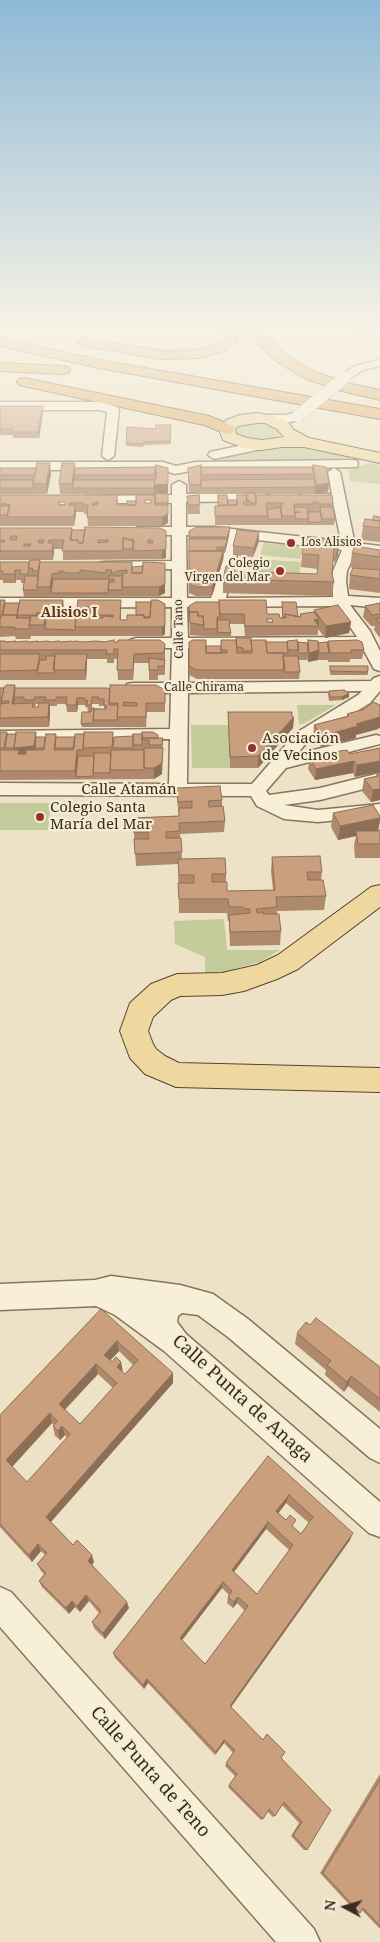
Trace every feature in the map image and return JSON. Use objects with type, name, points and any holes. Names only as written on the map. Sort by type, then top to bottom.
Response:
[{"type":"highway","points":[[188,417],[209,421],[229,434]]},
{"type":"highway","points":[[349,417],[380,422]]},
{"type":"main road","points":[[304,442],[244,443],[229,434],[232,423],[240,420],[268,419],[278,422],[304,442],[364,459]]},
{"type":"main road","points":[[267,444],[284,438],[286,430]]},
{"type":"main road","points":[[380,894],[288,962],[268,972],[244,980],[222,984],[177,985],[161,992],[140,1011],[134,1031],[140,1050],[146,1057],[155,1065],[176,1075],[380,1080]]},
{"type":"street","points":[[108,456],[112,417]]},
{"type":"street","points":[[268,419],[286,419],[295,417]]},
{"type":"street","points":[[286,430],[297,417]]},
{"type":"street","points":[[223,454],[232,447],[229,434]]},
{"type":"street","points":[[0,456],[179,456],[223,454],[267,444]]},
{"type":"street","points":[[0,466],[56,471],[163,466],[175,470],[194,466],[318,465],[364,459]]},
{"type":"street","points":[[318,465],[334,472],[364,459]]},
{"type":"street","name":"Calle Tano","points":[[175,470],[178,474],[179,499],[178,790]]},
{"type":"street","points":[[334,472],[349,543],[347,572],[338,581],[341,601],[379,659]]},
{"type":"street","points":[[73,499],[274,498]]},
{"type":"street","points":[[292,498],[340,498]]},
{"type":"street","points":[[119,531],[234,533],[349,543],[380,550]]},
{"type":"street","points":[[218,602],[219,591],[234,533]]},
{"type":"street","points":[[89,566],[179,565]]},
{"type":"street","points":[[0,603],[341,601],[380,604]]},
{"type":"street","points":[[120,643],[368,642]]},
{"type":"street","points":[[379,684],[364,699],[302,737],[282,763],[261,796],[284,813],[318,816],[380,810]]},
{"type":"street","name":"Calle Chirama","points":[[119,688],[379,684]]},
{"type":"street","points":[[0,736],[178,734]]},
{"type":"street","points":[[282,763],[376,740]]},
{"type":"street","name":"Calle Atamán","points":[[0,789],[178,790],[261,796],[320,794],[380,780]]},
{"type":"street","points":[[0,1297],[95,1293],[112,1289],[204,1303],[238,1328],[380,1448]]},
{"type":"street","points":[[95,1293],[124,1306],[176,1344]]},
{"type":"street","name":"Calle Punta de Anaga","points":[[180,1298],[165,1309],[163,1325],[176,1344],[380,1522]]},
{"type":"street","name":"Calle Punta de Teno","points":[[0,1603],[301,1942]]},
{"type":"green space","points":[[257,421],[272,424],[281,433],[275,439],[262,442],[236,436],[235,429],[238,426]]},
{"type":"green space","points":[[297,445],[347,455],[350,458],[348,460],[219,460],[251,451]]},
{"type":"green space","points":[[369,463],[380,465],[380,484],[350,481],[348,470]]},
{"type":"green space","points":[[264,543],[304,547],[300,559],[260,555]]},
{"type":"green space","points":[[257,559],[301,562],[300,574],[253,583]]},
{"type":"green space","points":[[297,705],[336,705],[303,724],[299,724]]},
{"type":"green space","points":[[191,725],[228,725],[230,768],[192,768]]},
{"type":"green space","points":[[0,803],[51,803],[48,830],[0,830]]},
{"type":"green space","points":[[224,919],[227,950],[280,950],[260,962],[220,973],[205,973],[205,957],[175,944],[174,921]]},
{"type":"building","points":[[0,417],[41,417],[38,432],[13,432],[13,429],[0,429]]},
{"type":"building","points":[[156,425],[171,425],[170,441],[143,442],[143,444],[126,443],[127,427],[156,429]]},
{"type":"building","points":[[37,463],[50,463],[46,484],[33,484]]},
{"type":"building","points":[[62,463],[75,463],[72,484],[59,484]]},
{"type":"building","points":[[156,465],[168,468],[168,484],[154,485],[157,472],[155,472]]},
{"type":"building","points":[[201,465],[201,485],[189,484],[188,468]]},
{"type":"building","points":[[313,465],[326,467],[329,483],[316,485]]},
{"type":"building","points":[[155,467],[155,475],[74,475],[75,468]]},
{"type":"building","points":[[201,467],[312,467],[314,474],[201,475]]},
{"type":"building","points":[[0,468],[36,468],[35,475],[0,475]]},
{"type":"building","points":[[314,479],[316,487],[201,488],[201,480]]},
{"type":"building","points":[[0,480],[33,480],[33,488],[0,488]]},
{"type":"building","points":[[74,480],[155,480],[154,488],[72,488]]},
{"type":"building","points":[[155,493],[168,494],[168,503],[155,503]]},
{"type":"building","points":[[246,493],[255,493],[256,503],[250,503],[247,500]]},
{"type":"building","points":[[0,495],[117,495],[117,505],[136,505],[136,495],[155,495],[155,505],[168,505],[168,514],[162,517],[87,517],[88,505],[83,505],[84,503],[69,503],[69,505],[75,505],[74,517],[7,517],[10,505],[2,503],[0,505]],"holes":[[[145,500],[151,500],[151,503],[145,503]],[[59,502],[65,502],[65,505],[59,505]]]},
{"type":"building","points":[[199,495],[200,505],[188,505],[187,496]]},
{"type":"building","points":[[218,495],[227,495],[228,505],[218,505]]},
{"type":"building","points":[[237,495],[246,495],[247,502],[243,502],[244,505],[256,505],[256,495],[332,495],[333,504],[313,502],[313,504],[294,504],[295,516],[282,516],[281,504],[284,503],[266,503],[268,516],[215,516],[215,506],[237,505]]},
{"type":"building","points":[[228,500],[237,500],[237,505],[228,505]]},
{"type":"building","points":[[127,501],[136,501],[136,505],[127,505]]},
{"type":"building","points":[[0,506],[9,506],[7,515],[0,515]]},
{"type":"building","points":[[280,507],[282,519],[268,519],[267,510]]},
{"type":"building","points":[[294,507],[307,507],[309,519],[295,519],[295,513],[300,512],[295,512]]},
{"type":"building","points":[[320,507],[333,507],[335,519],[322,519]]},
{"type":"building","points":[[308,512],[320,512],[322,522],[308,522]]},
{"type":"building","points":[[374,516],[380,517],[380,521],[372,520]]},
{"type":"building","points":[[365,519],[380,521],[380,528],[363,526]]},
{"type":"building","points":[[85,527],[160,528],[166,531],[166,549],[162,550],[133,551],[134,540],[123,538],[123,551],[62,551],[64,540],[49,540],[48,543],[53,543],[52,551],[0,551],[0,542],[5,540],[0,540],[0,528],[72,528],[70,540],[78,540],[78,543],[83,543]],"holes":[[[11,536],[17,536],[16,540],[10,540]],[[98,540],[108,540],[108,542],[98,543]]]},
{"type":"building","points":[[197,527],[230,527],[227,537],[189,537],[189,531]]},
{"type":"building","points":[[72,530],[85,530],[83,543],[79,543],[78,540],[71,540]]},
{"type":"building","points":[[237,530],[259,532],[254,548],[233,546]]},
{"type":"building","points":[[305,537],[339,542],[337,548],[334,548],[332,574],[334,582],[223,579],[226,566],[232,566],[232,571],[317,574],[319,555],[302,554]]},
{"type":"building","points":[[123,538],[133,541],[133,549],[123,549]]},
{"type":"building","points":[[189,539],[227,539],[225,547],[217,547],[217,550],[224,550],[223,553],[223,551],[189,551]]},
{"type":"building","points":[[355,546],[380,550],[380,557],[352,553]]},
{"type":"building","points":[[189,551],[223,551],[212,587],[196,587],[189,584]]},
{"type":"building","points":[[30,560],[40,560],[38,571],[32,571],[33,569],[28,567]]},
{"type":"building","points":[[0,562],[29,562],[28,574],[20,574],[21,570],[15,570],[14,574],[2,574]]},
{"type":"building","points":[[40,562],[132,562],[132,573],[142,573],[143,562],[165,563],[165,584],[159,587],[122,587],[123,573],[127,573],[127,570],[111,573],[112,570],[106,570],[105,573],[80,570],[80,573],[64,573],[64,571],[59,571],[59,573],[52,574],[50,587],[37,587]]},
{"type":"building","points":[[143,566],[142,573],[132,573],[132,567]]},
{"type":"building","points":[[353,568],[380,570],[380,579],[350,575]]},
{"type":"building","points":[[25,576],[38,576],[37,590],[23,590]]},
{"type":"building","points":[[109,576],[122,576],[122,590],[108,590],[109,582],[114,582],[114,579],[109,579]]},
{"type":"building","points":[[53,579],[109,579],[108,593],[51,593]]},
{"type":"building","points":[[0,600],[5,600],[2,615],[0,615]]},
{"type":"building","points":[[20,600],[63,600],[61,615],[37,613],[37,615],[17,615]]},
{"type":"building","points":[[78,600],[121,600],[120,620],[127,620],[127,615],[144,615],[144,618],[150,618],[151,600],[158,600],[165,604],[165,625],[162,627],[75,627],[76,618],[81,618],[81,615],[76,615]],"holes":[[[85,607],[91,607],[91,611],[84,611]],[[97,615],[113,615],[113,617],[103,616],[103,618],[97,618]]]},
{"type":"building","points":[[219,600],[266,600],[267,614],[279,614],[280,618],[286,618],[285,614],[301,617],[300,614],[314,612],[319,619],[314,620],[319,626],[245,626],[244,614],[220,614]],"holes":[[[267,619],[272,619],[273,622],[267,622]]]},
{"type":"building","points":[[136,602],[151,602],[150,617],[136,615]]},
{"type":"building","points":[[196,602],[219,602],[220,617],[217,617],[218,629],[204,629],[203,616],[198,616],[198,612],[189,612],[189,606]]},
{"type":"building","points":[[282,602],[296,602],[298,617],[285,614],[285,617],[283,617]]},
{"type":"building","points":[[5,603],[19,603],[17,615],[3,615]]},
{"type":"building","points":[[380,603],[380,614],[372,615],[365,606]]},
{"type":"building","points":[[338,605],[351,622],[326,626],[314,610]]},
{"type":"building","points":[[189,612],[198,612],[198,616],[203,616],[204,625],[190,623]]},
{"type":"building","points":[[37,613],[46,613],[44,625],[29,625],[31,616],[37,616]]},
{"type":"building","points":[[2,615],[17,615],[16,618],[30,618],[29,629],[0,627]]},
{"type":"building","points":[[46,618],[76,618],[75,630],[45,629]]},
{"type":"building","points":[[217,620],[230,620],[231,633],[217,632]]},
{"type":"building","points":[[236,638],[251,638],[252,651],[243,651],[243,648],[237,647]]},
{"type":"building","points":[[114,640],[114,642],[118,642],[118,640],[160,640],[165,644],[164,653],[134,654],[133,670],[117,670],[118,649],[114,649],[114,654],[106,654],[107,650],[0,650],[0,641],[105,642]]},
{"type":"building","points":[[193,640],[206,640],[206,653],[227,653],[227,650],[221,650],[221,640],[236,640],[237,653],[252,653],[251,640],[266,640],[267,653],[283,653],[285,670],[197,670],[189,666],[189,642]]},
{"type":"building","points":[[297,640],[299,650],[288,650],[287,641]]},
{"type":"building","points":[[308,640],[318,641],[319,650],[309,653]]},
{"type":"building","points":[[357,640],[362,642],[364,650],[351,650],[351,653],[330,653],[328,641]]},
{"type":"building","points":[[266,642],[287,642],[288,653],[267,653]]},
{"type":"building","points":[[298,642],[307,643],[308,653],[298,653]]},
{"type":"building","points":[[327,642],[329,653],[319,653],[318,643]]},
{"type":"building","points":[[206,646],[221,646],[221,653],[206,653]]},
{"type":"building","points":[[0,654],[40,654],[37,670],[0,671]]},
{"type":"building","points":[[55,654],[87,654],[85,670],[53,670]]},
{"type":"building","points":[[46,656],[55,656],[54,673],[37,673],[40,660],[46,660]]},
{"type":"building","points":[[283,656],[298,656],[300,672],[284,672]]},
{"type":"building","points":[[149,658],[165,660],[164,666],[158,666],[158,670],[149,670]]},
{"type":"building","points":[[330,666],[368,666],[368,670],[367,672],[330,671]]},
{"type":"building","points":[[15,685],[12,704],[33,703],[32,707],[38,707],[39,703],[49,703],[48,717],[0,718],[0,704],[9,703],[9,701],[1,701],[4,687]]},
{"type":"building","points":[[110,685],[156,685],[165,690],[165,703],[146,703],[146,717],[117,717],[118,703],[109,703]],"holes":[[[124,702],[137,703],[137,706],[123,706]]]},
{"type":"building","points":[[0,688],[4,688],[2,703],[0,704]]},
{"type":"building","points":[[15,688],[107,688],[110,689],[109,705],[118,705],[117,720],[93,720],[94,709],[106,709],[104,699],[98,699],[99,697],[92,697],[91,705],[87,705],[88,700],[85,701],[85,698],[77,698],[76,705],[66,705],[67,697],[45,700],[46,697],[35,697],[34,700],[24,700],[24,697],[14,697]]},
{"type":"building","points":[[344,690],[349,693],[342,697],[330,697],[329,691]]},
{"type":"building","points":[[373,702],[380,705],[380,717],[356,724],[358,726],[322,736],[314,725],[349,716],[347,714],[365,709]]},
{"type":"building","points":[[92,708],[94,708],[93,723],[81,724],[82,712],[91,712]]},
{"type":"building","name":"Asociación de Vecinos","points":[[228,712],[292,712],[292,717],[294,717],[258,756],[230,757]]},
{"type":"building","points":[[0,732],[7,732],[4,748],[0,748]]},
{"type":"building","points":[[16,732],[36,732],[34,746],[14,748]]},
{"type":"building","points":[[84,732],[113,732],[112,747],[83,748]]},
{"type":"building","points":[[142,732],[153,732],[158,735],[158,738],[142,738]]},
{"type":"building","points":[[7,734],[16,734],[14,748],[5,748]]},
{"type":"building","points":[[46,734],[56,734],[54,750],[73,750],[75,734],[84,734],[83,750],[77,750],[75,771],[0,771],[0,750],[19,750],[18,754],[26,754],[26,750],[44,750]]},
{"type":"building","points":[[133,734],[142,734],[142,745],[133,745]]},
{"type":"building","points":[[133,736],[133,748],[113,748],[114,737]]},
{"type":"building","points":[[36,737],[45,737],[44,748],[35,748]]},
{"type":"building","points":[[56,737],[75,737],[74,748],[55,748]]},
{"type":"building","points":[[142,738],[163,738],[162,745],[149,745],[149,740],[142,740]]},
{"type":"building","points":[[144,748],[163,748],[162,763],[154,768],[144,768]]},
{"type":"building","points":[[380,748],[380,761],[357,765],[354,761],[316,769],[310,757],[347,750],[350,754]]},
{"type":"building","points":[[111,750],[144,750],[144,770],[110,770]]},
{"type":"building","points":[[94,753],[111,753],[110,773],[93,773]]},
{"type":"building","points":[[78,756],[94,756],[93,776],[76,777]]},
{"type":"building","points":[[377,774],[380,774],[380,789],[373,790],[364,779],[378,776]]},
{"type":"building","points":[[220,786],[222,800],[208,801],[209,807],[223,806],[225,821],[179,823],[180,831],[166,832],[166,838],[181,838],[182,852],[135,854],[134,839],[149,839],[148,832],[134,833],[133,818],[179,816],[179,808],[192,808],[192,801],[178,802],[177,788]]},
{"type":"building","points":[[373,805],[380,818],[340,826],[333,813]]},
{"type":"building","points":[[380,830],[380,844],[358,844],[356,831]]},
{"type":"building","points":[[320,856],[322,872],[307,872],[308,880],[323,880],[326,896],[276,897],[277,907],[256,909],[257,913],[279,914],[281,931],[230,932],[229,915],[250,913],[250,909],[229,907],[228,899],[179,899],[178,883],[194,883],[194,875],[179,875],[178,859],[225,858],[226,874],[212,874],[212,882],[227,882],[227,891],[275,890],[272,857]]},
{"type":"building","points":[[101,1309],[173,1373],[46,1517],[73,1545],[77,1540],[92,1555],[88,1561],[127,1602],[103,1633],[92,1622],[101,1611],[86,1595],[77,1606],[72,1601],[66,1608],[39,1581],[46,1573],[37,1564],[47,1553],[38,1544],[29,1555],[0,1524],[0,1415]],"holes":[[[117,1341],[138,1360],[125,1374],[117,1367],[121,1362],[116,1357],[112,1362],[104,1355]],[[96,1364],[117,1383],[80,1424],[59,1404]],[[50,1413],[57,1421],[53,1426],[58,1431],[62,1426],[70,1434],[27,1482],[6,1460]]]},
{"type":"building","points":[[316,1318],[380,1367],[380,1399],[351,1376],[347,1382],[327,1365],[331,1361],[297,1333],[306,1322],[310,1325]]},
{"type":"building","points":[[268,1456],[353,1533],[230,1706],[263,1740],[267,1734],[285,1752],[281,1758],[331,1810],[307,1850],[293,1835],[302,1822],[284,1802],[275,1816],[269,1809],[263,1819],[229,1785],[237,1774],[226,1763],[235,1750],[224,1740],[216,1752],[147,1679],[143,1685],[113,1653]],"holes":[[[289,1495],[313,1517],[301,1534],[292,1526],[296,1520],[290,1515],[286,1520],[276,1511]],[[268,1522],[293,1545],[257,1594],[232,1570]],[[223,1582],[232,1591],[228,1597],[234,1602],[238,1597],[248,1606],[205,1664],[180,1638]]]},
{"type":"building","points":[[380,1780],[380,1926],[363,1908],[360,1913],[323,1873]]},
{"type":"place","name":"Los Alisios","points":[[291,543]]},
{"type":"place","name":"Colegio Virgen del Mar","points":[[280,571]]},
{"type":"place","name":"Asociación de Vecinos","points":[[252,748]]},
{"type":"place","name":"Colegio Santa María del Mar","points":[[40,817]]},
{"type":"district","name":"Alisios I","points":[[69,613]]}]
